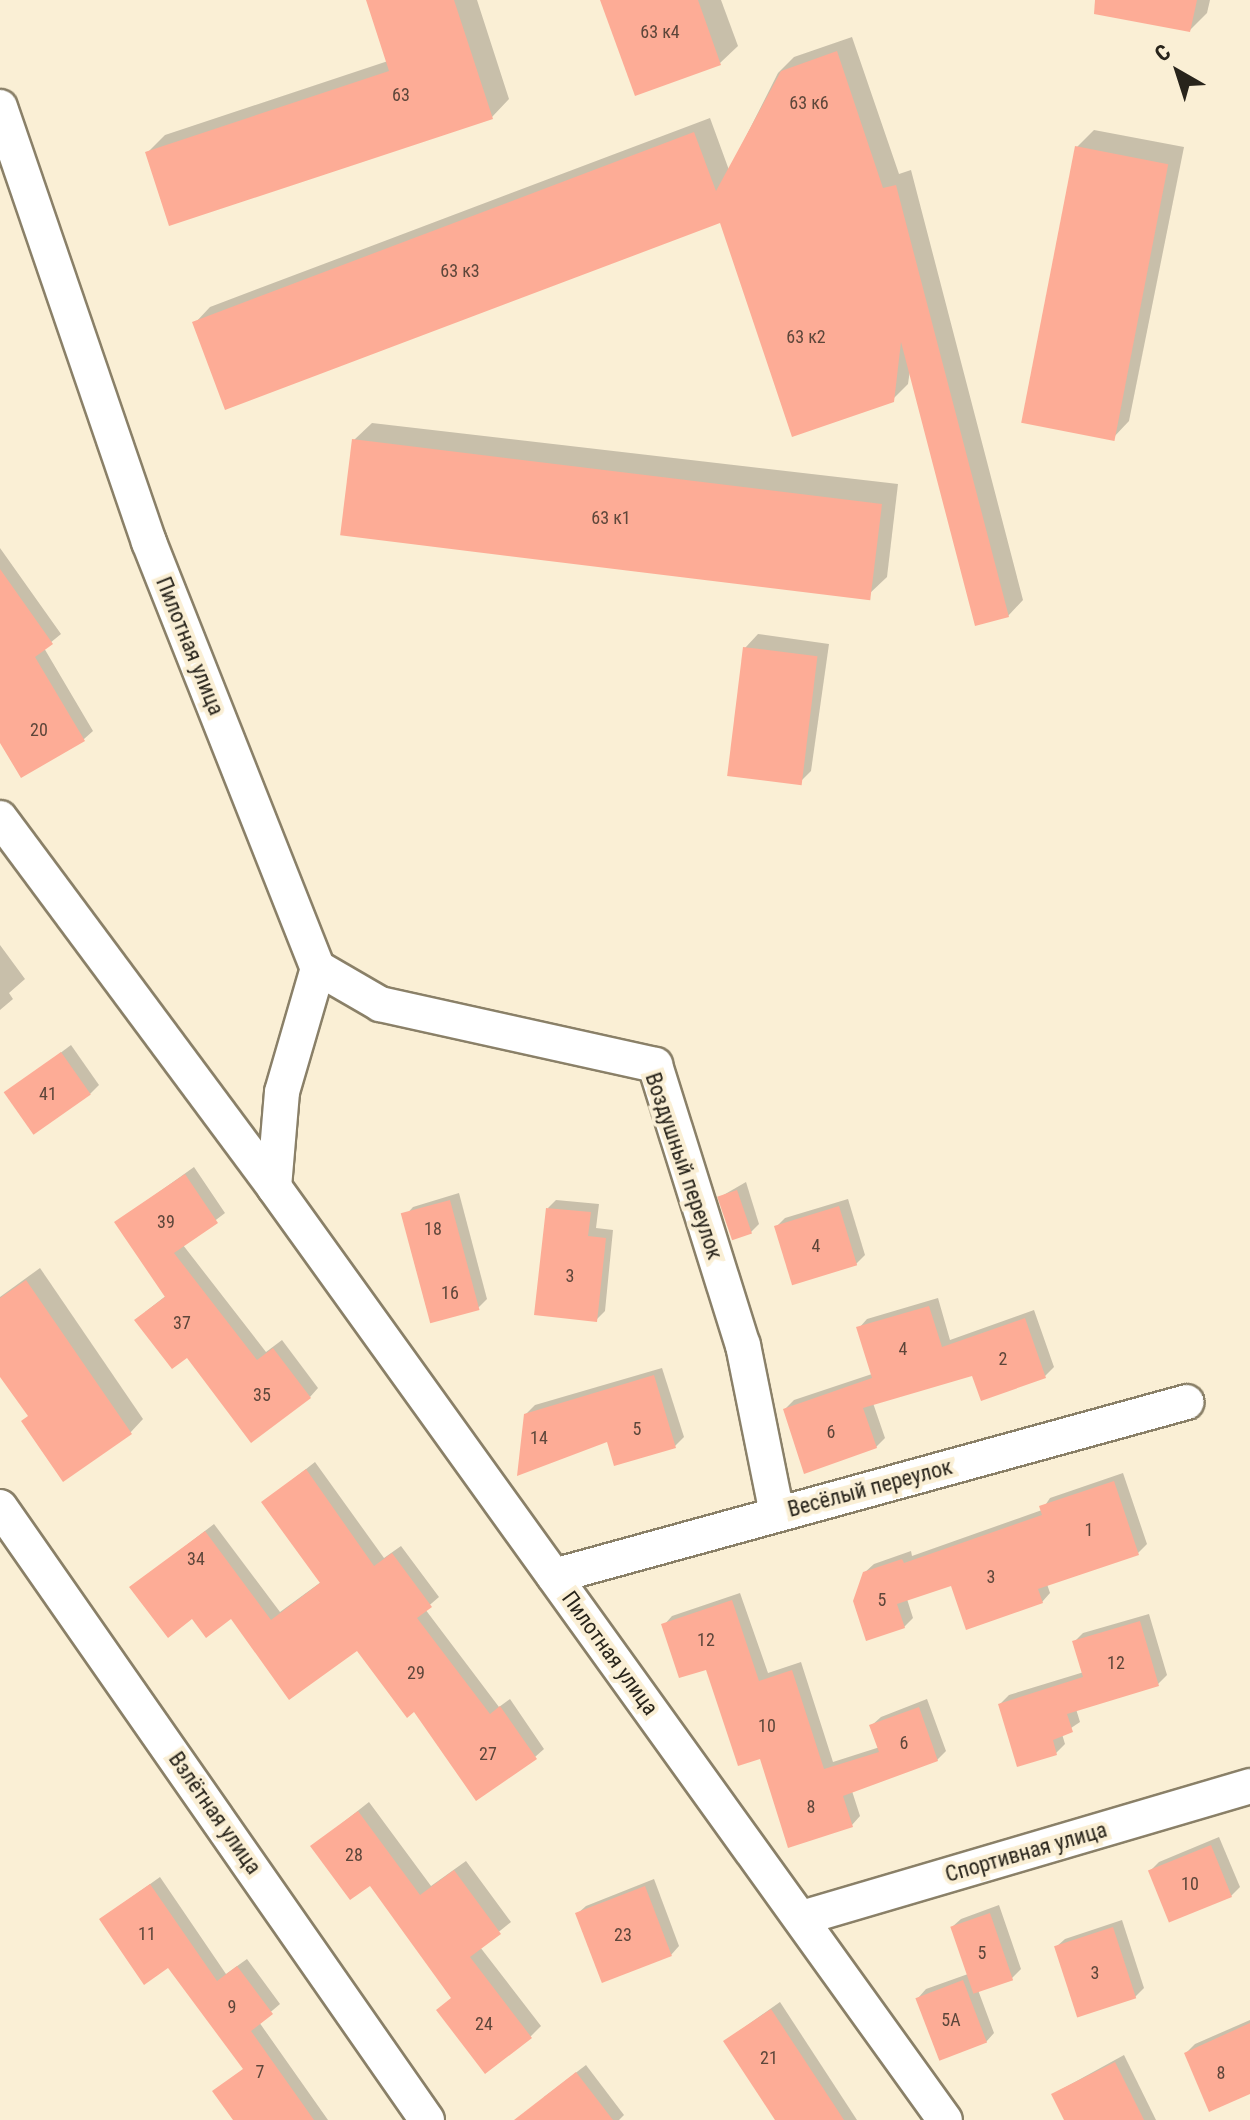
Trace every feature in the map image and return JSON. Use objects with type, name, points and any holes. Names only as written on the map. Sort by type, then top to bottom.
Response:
[{"type":"street","name":"Пилотная улица","points":[[0,107],[149,542],[318,968]]},
{"type":"street","name":"Пилотная улица","points":[[0,818],[274,1187],[945,2120]]},
{"type":"street","points":[[274,1187],[282,1092],[318,968]]},
{"type":"street","name":"Воздушный переулок","points":[[318,968],[380,1004],[655,1065],[743,1345],[777,1513]]},
{"type":"street","name":"Весёлый переулок","points":[[554,1576],[1187,1402]]},
{"type":"street","name":"Взлётная улица","points":[[0,1507],[427,2120]]},
{"type":"street","name":"Спортивная улица","points":[[802,1918],[1250,1786]]},
{"type":"building","points":[[366,0],[454,0],[493,119],[169,226],[145,152],[389,71]]},
{"type":"building","points":[[600,0],[698,0],[721,65],[635,96]]},
{"type":"building","points":[[1095,0],[1197,0],[1190,32],[1094,14]]},
{"type":"building","points":[[837,51],[883,188],[896,185],[1009,617],[975,626],[901,342],[894,402],[792,437],[720,223],[225,410],[192,322],[694,132],[716,191],[781,71]]},
{"type":"building","points":[[1075,146],[1168,164],[1114,441],[1021,423]]},
{"type":"building","points":[[352,439],[882,504],[870,600],[340,535]]},
{"type":"building","points":[[0,569],[53,644],[35,657],[85,741],[21,778],[0,743]]},
{"type":"building","points":[[743,647],[817,656],[802,785],[727,776]]},
{"type":"building","points":[[61,1052],[91,1095],[33,1135],[4,1092]]},
{"type":"building","points":[[185,1174],[218,1223],[174,1253],[257,1360],[273,1348],[311,1398],[251,1443],[187,1358],[172,1369],[134,1320],[165,1297],[114,1222]]},
{"type":"building","points":[[737,1190],[752,1233],[732,1240],[717,1197]]},
{"type":"building","points":[[450,1200],[480,1310],[430,1323],[401,1213]]},
{"type":"building","points":[[839,1206],[857,1265],[792,1285],[774,1226]]},
{"type":"building","points":[[546,1208],[591,1212],[588,1236],[606,1238],[597,1322],[534,1315]]},
{"type":"building","points":[[26,1280],[132,1434],[63,1482],[21,1421],[28,1416],[0,1377],[0,1298]]},
{"type":"building","points":[[929,1306],[942,1347],[1025,1318],[1046,1378],[981,1401],[972,1376],[863,1408],[877,1448],[804,1474],[783,1409],[872,1378],[856,1327]]},
{"type":"building","points":[[654,1375],[676,1448],[614,1466],[607,1442],[517,1476],[524,1414]]},
{"type":"building","points":[[306,1469],[374,1566],[392,1553],[432,1607],[417,1618],[490,1714],[500,1706],[537,1759],[476,1801],[414,1712],[407,1718],[357,1651],[289,1700],[231,1619],[206,1638],[192,1619],[168,1638],[129,1587],[205,1531],[271,1620],[320,1583],[261,1502]]},
{"type":"building","points":[[1114,1481],[1139,1555],[1038,1589],[1043,1603],[966,1630],[951,1586],[897,1604],[905,1628],[866,1641],[853,1601],[863,1572],[902,1559],[904,1563],[1042,1515],[1039,1506]]},
{"type":"building","points":[[732,1600],[759,1681],[792,1670],[824,1769],[879,1752],[869,1725],[919,1707],[938,1761],[843,1796],[853,1827],[788,1848],[760,1759],[738,1766],[706,1670],[679,1678],[661,1624]]},
{"type":"building","points":[[1140,1621],[1159,1686],[1067,1714],[1073,1732],[1053,1740],[1057,1755],[1017,1767],[998,1704],[1083,1677],[1072,1641]]},
{"type":"building","points":[[358,1811],[420,1895],[454,1870],[501,1934],[470,1957],[532,2038],[485,2074],[436,2010],[451,1998],[370,1886],[350,1900],[310,1846]]},
{"type":"building","points":[[1211,1845],[1232,1897],[1169,1922],[1148,1870]]},
{"type":"building","points":[[150,1884],[217,1981],[237,1966],[273,2014],[251,2031],[314,2120],[233,2120],[212,2091],[243,2069],[168,1968],[144,1985],[99,1919]]},
{"type":"building","points":[[645,1886],[672,1956],[602,1983],[575,1913]]},
{"type":"building","points":[[990,1913],[1013,1980],[973,1994],[950,1927]]},
{"type":"building","points":[[1113,1927],[1136,1998],[1077,2017],[1054,1946]]},
{"type":"building","points":[[963,1980],[987,2043],[939,2061],[915,1998]]},
{"type":"building","points":[[771,2009],[844,2120],[775,2120],[723,2041]]},
{"type":"building","points":[[1250,2023],[1250,2094],[1209,2112],[1184,2053]]},
{"type":"building","points":[[1115,2062],[1144,2120],[1064,2120],[1051,2094]]},
{"type":"building","points":[[576,2072],[613,2120],[514,2120]]}]
